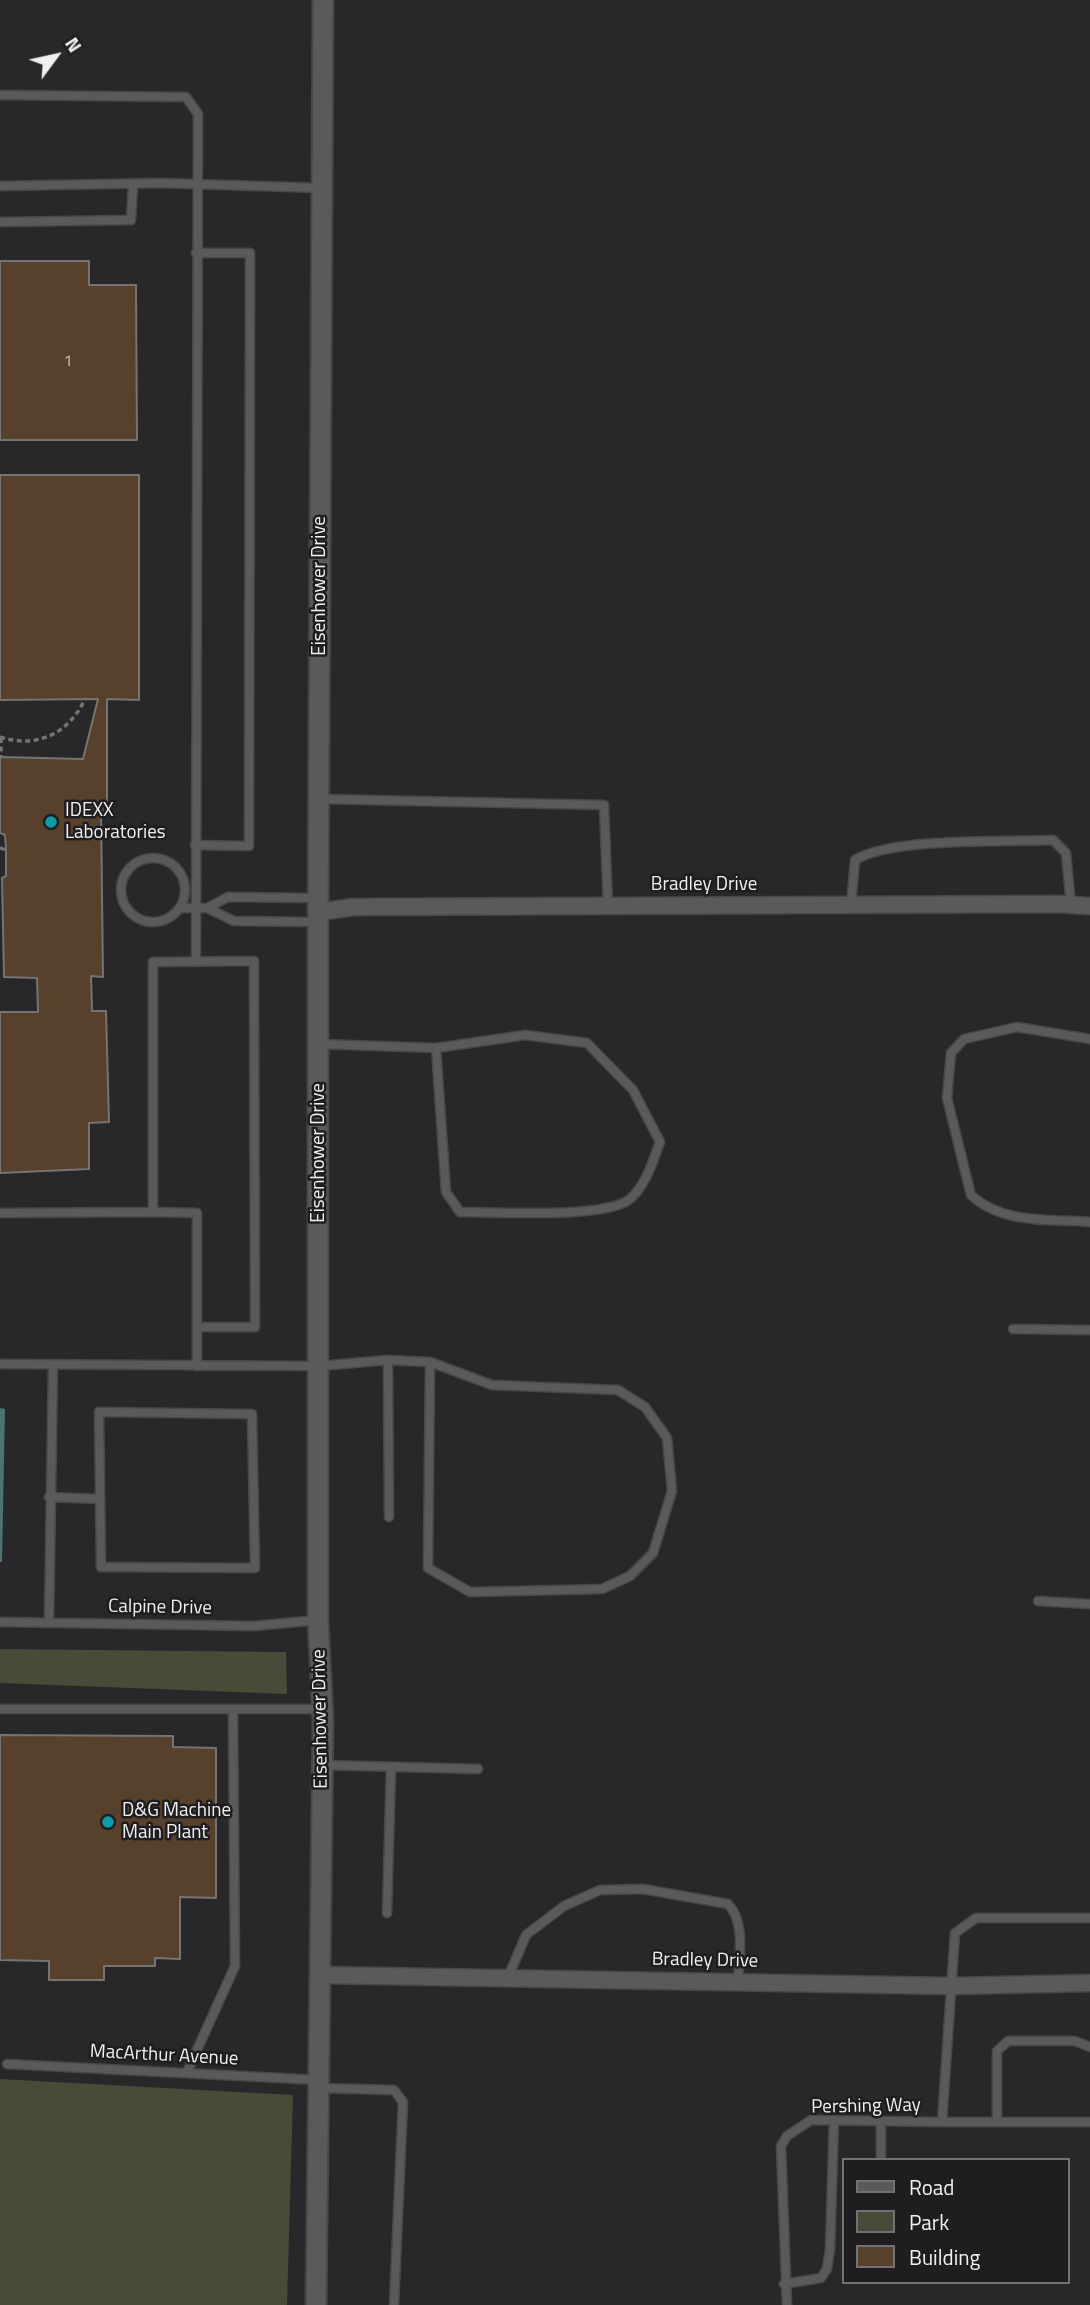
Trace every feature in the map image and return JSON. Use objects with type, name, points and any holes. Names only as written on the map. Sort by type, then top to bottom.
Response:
[{"type":"street","name":"Eisenhower Drive","points":[[316,2305],[323,1709],[318,1620],[323,0]]},
{"type":"street","name":"Bradley Drive","points":[[319,910],[354,907],[1090,906]]},
{"type":"street","name":"Bradley Drive","points":[[320,1975],[951,1986],[1090,1983]]},
{"type":"lane","points":[[0,95],[186,97],[198,114],[195,253],[196,959]]},
{"type":"lane","points":[[0,186],[197,184],[322,188]]},
{"type":"lane","points":[[0,222],[131,220],[133,186]]},
{"type":"lane","points":[[195,253],[250,253],[249,846],[195,845]]},
{"type":"lane","points":[[320,799],[604,805],[608,907]]},
{"type":"lane","points":[[851,905],[856,860],[865,853],[896,846],[1053,840],[1066,853],[1071,905]]},
{"type":"lane","points":[[180,908],[187,890],[183,877],[168,862],[146,859],[127,870],[121,891],[127,911],[135,918],[154,923],[164,921],[180,908],[206,908],[234,921],[319,910]]},
{"type":"lane","points":[[206,908],[228,897],[319,910]]},
{"type":"lane","points":[[153,1213],[153,962],[196,959],[254,961],[255,1327],[197,1327]]},
{"type":"lane","points":[[1090,1039],[1017,1027],[964,1039],[951,1053],[947,1098],[971,1195],[982,1205],[1001,1215],[1090,1222]]},
{"type":"lane","points":[[319,1044],[436,1048],[525,1035],[587,1043],[633,1090],[660,1142],[649,1173],[629,1200],[591,1212],[460,1212],[446,1192],[436,1048]]},
{"type":"lane","points":[[0,1213],[197,1213],[197,1366]]},
{"type":"lane","points":[[1013,1329],[1090,1330]]},
{"type":"lane","points":[[388,1360],[389,1517]]},
{"type":"lane","points":[[0,1364],[319,1366],[388,1360],[430,1362],[492,1385],[618,1390],[645,1407],[667,1438],[671,1492],[653,1553],[630,1576],[602,1589],[470,1592],[428,1568],[430,1362]]},
{"type":"lane","points":[[50,1622],[49,1497],[53,1365]]},
{"type":"lane","points":[[99,1412],[252,1414],[255,1568],[101,1567],[99,1499],[99,1412]]},
{"type":"lane","points":[[49,1497],[99,1499]]},
{"type":"lane","points":[[1038,1601],[1090,1604]]},
{"type":"lane","name":"Calpine Drive","points":[[0,1622],[254,1626],[318,1620]]},
{"type":"lane","points":[[0,1709],[323,1709]]},
{"type":"lane","points":[[187,2072],[235,1966],[233,1709]]},
{"type":"lane","points":[[322,1765],[478,1769]]},
{"type":"lane","points":[[387,1913],[391,1767]]},
{"type":"lane","points":[[507,1980],[526,1935],[564,1906],[600,1890],[643,1889],[728,1904],[735,1912],[740,1939],[738,1982]]},
{"type":"lane","name":"Pershing Way","points":[[788,2305],[784,2284],[781,2146],[787,2136],[811,2120],[942,2122],[955,1933],[976,1917],[1090,1919]]},
{"type":"lane","points":[[997,2122],[997,2051],[1001,2045],[1008,2041],[1075,2041],[1090,2047]]},
{"type":"lane","name":"MacArthur Avenue","points":[[7,2064],[187,2072],[394,2090],[403,2102],[394,2305]]},
{"type":"lane","points":[[784,2284],[821,2278],[827,2269],[831,2249],[834,2120]]},
{"type":"lane","points":[[881,2121],[881,2158]]},
{"type":"lane","points":[[942,2122],[1090,2122]]},
{"type":"path","points":[[1,757],[1,738],[25,742],[52,735],[73,723],[85,699]]},
{"type":"path","points":[[0,848],[6,850]]},
{"type":"green space","points":[[0,1649],[286,1652],[287,1694],[0,1683]]},
{"type":"green space","points":[[0,2079],[293,2095],[287,2305],[0,2305]]},
{"type":"water","points":[[0,1408],[5,1409],[2,1562],[0,1562]]},
{"type":"building","points":[[0,261],[89,261],[89,285],[136,285],[137,440],[0,440]]},
{"type":"building","name":"IDEXX Laboratories","points":[[0,475],[139,475],[139,700],[107,699],[107,811],[101,811],[103,977],[91,976],[92,1011],[106,1011],[109,1122],[89,1123],[89,1169],[0,1173],[0,1012],[38,1012],[37,978],[4,977],[2,878],[6,876],[6,850],[5,835],[0,833],[0,757],[83,759],[98,699],[0,700]]},
{"type":"building","name":"D&G Machine Main Plant","points":[[0,1735],[173,1736],[173,1747],[216,1748],[216,1898],[180,1897],[180,1959],[155,1958],[155,1966],[104,1966],[104,1980],[49,1980],[49,1961],[0,1960]]},
{"type":"place","name":"IDEXX Laboratories","points":[[51,822]]},
{"type":"place","name":"D&G Machine Main Plant","points":[[108,1822]]}]
